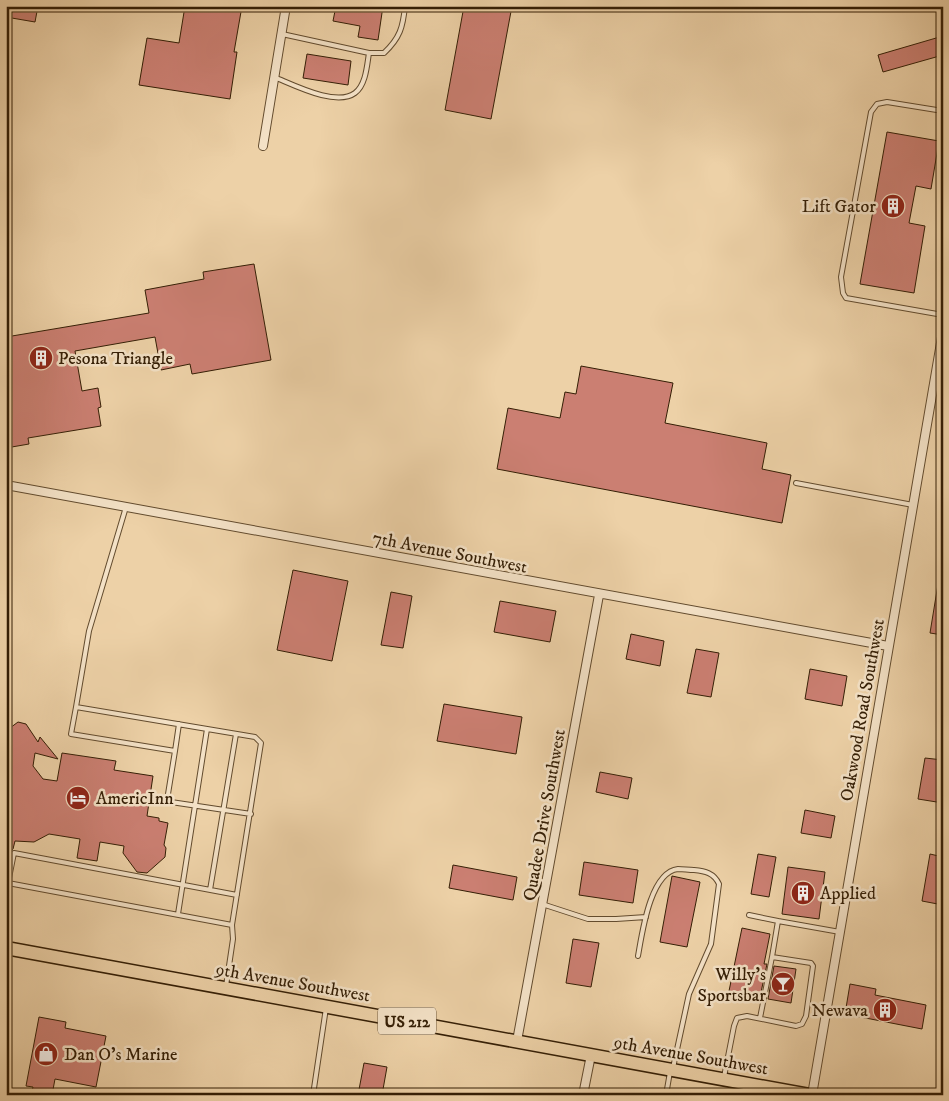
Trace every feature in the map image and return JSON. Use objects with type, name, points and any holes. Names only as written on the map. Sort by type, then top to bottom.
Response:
[{"type":"main road","name":"9th Avenue Southwest","points":[[6,948],[723,1079],[760,1090],[810,1095]]},
{"type":"street","points":[[263,146],[286,6]]},
{"type":"street","name":"Oakwood Road Southwest","points":[[810,1095],[840,932],[943,331]]},
{"type":"street","name":"7th Avenue Southwest","points":[[6,485],[599,595],[888,646]]},
{"type":"street","name":"Quadee Drive Southwest","points":[[517,1041],[599,595]]},
{"type":"street","points":[[583,1095],[591,1055]]},
{"type":"lane","points":[[282,34],[369,53],[384,53],[394,44],[402,27],[405,6]]},
{"type":"lane","points":[[274,77],[322,96],[346,97],[356,93],[362,85],[369,53]]},
{"type":"lane","points":[[943,111],[887,102],[877,104],[871,112],[841,277],[842,293],[846,298],[943,315]]},
{"type":"lane","points":[[796,483],[913,505]]},
{"type":"lane","points":[[126,507],[89,631],[71,734],[175,751]]},
{"type":"lane","points":[[76,707],[255,737],[262,743],[232,925],[233,939],[226,988]]},
{"type":"lane","points":[[179,724],[168,800],[251,814]]},
{"type":"lane","points":[[178,914],[207,729]]},
{"type":"lane","points":[[210,890],[236,734]]},
{"type":"lane","points":[[6,891],[13,853],[237,895]]},
{"type":"lane","points":[[638,956],[647,908],[661,879],[677,869],[705,871],[716,877],[719,884],[711,944],[689,994],[666,1095]]},
{"type":"lane","points":[[7,882],[232,925]]},
{"type":"lane","points":[[542,904],[588,919],[646,917]]},
{"type":"lane","points":[[749,915],[840,932]]},
{"type":"lane","points":[[760,1018],[778,920]]},
{"type":"lane","points":[[723,1079],[737,1018],[747,1016],[796,1026],[802,1024],[806,1016],[814,966],[811,963],[772,957]]},
{"type":"lane","points":[[313,1095],[326,1006]]},
{"type":"building","points":[[6,6],[38,6],[35,22],[6,17]]},
{"type":"building","points":[[185,6],[242,6],[234,52],[237,52],[230,99],[139,85],[147,38],[179,43]]},
{"type":"building","points":[[336,6],[383,6],[378,40],[358,37],[360,26],[333,21]]},
{"type":"building","points":[[464,6],[512,6],[491,119],[445,110]]},
{"type":"building","points":[[943,36],[943,55],[883,72],[878,55]]},
{"type":"building","points":[[307,54],[351,61],[348,85],[303,78]]},
{"type":"building","name":"Lift Gator","points":[[887,132],[939,141],[931,189],[916,186],[909,223],[925,226],[914,293],[860,284]]},
{"type":"building","name":"Pesona Triangle","points":[[254,264],[271,360],[192,374],[190,364],[161,370],[155,337],[75,351],[82,391],[98,388],[101,407],[98,408],[101,426],[28,438],[29,444],[6,448],[6,337],[149,313],[145,290],[204,279],[203,272]]},
{"type":"building","points":[[581,366],[673,383],[665,423],[767,443],[762,469],[791,475],[782,523],[497,469],[508,408],[560,418],[565,392],[576,394]]},
{"type":"building","points":[[293,570],[348,581],[332,661],[277,650]]},
{"type":"building","points":[[938,584],[943,585],[943,635],[930,633]]},
{"type":"building","points":[[391,592],[412,596],[403,648],[381,645]]},
{"type":"building","points":[[500,601],[556,611],[550,642],[494,632]]},
{"type":"building","points":[[631,634],[664,641],[660,666],[626,659]]},
{"type":"building","points":[[696,649],[719,653],[711,697],[687,693]]},
{"type":"building","points":[[810,669],[847,676],[842,706],[805,699]]},
{"type":"building","points":[[444,704],[522,717],[516,754],[437,741]]},
{"type":"building","name":"AmericInn","points":[[18,722],[26,724],[38,742],[40,737],[58,759],[35,753],[33,766],[43,779],[57,781],[62,753],[116,761],[114,770],[153,776],[147,816],[159,818],[159,821],[168,823],[164,845],[166,848],[165,857],[147,873],[137,872],[123,853],[124,846],[100,842],[97,861],[77,858],[80,839],[49,834],[34,842],[15,841],[10,852],[8,865],[6,865],[6,727],[10,728]]},
{"type":"building","points":[[925,758],[943,760],[943,803],[918,799]]},
{"type":"building","points":[[600,772],[632,778],[628,799],[596,792]]},
{"type":"building","points":[[805,810],[835,816],[831,838],[801,833]]},
{"type":"building","points":[[758,854],[776,857],[769,897],[751,894]]},
{"type":"building","points":[[930,854],[943,857],[943,905],[922,901]]},
{"type":"building","points":[[584,862],[638,870],[633,903],[579,895]]},
{"type":"building","points":[[453,865],[517,877],[513,900],[449,888]]},
{"type":"building","name":"Applied","points":[[788,867],[825,872],[819,919],[782,914]]},
{"type":"building","points":[[672,876],[700,882],[687,947],[660,942]]},
{"type":"building","points":[[742,928],[770,934],[764,964],[767,964],[760,997],[729,991]]},
{"type":"building","points":[[573,939],[599,943],[591,987],[566,983]]},
{"type":"building","name":"Willy's Sportsbar","points":[[774,966],[796,969],[791,1003],[768,999]]},
{"type":"building","name":"Newava","points":[[850,984],[876,989],[875,995],[926,1005],[922,1029],[845,1014]]},
{"type":"building","points":[[39,1017],[66,1022],[65,1028],[106,1036],[96,1087],[55,1079],[52,1095],[31,1095],[33,1087],[26,1086]]},
{"type":"building","points":[[364,1063],[387,1067],[382,1095],[358,1095]]},
{"type":"place","name":"Lift Gator","points":[[893,206]]},
{"type":"place","name":"Pesona Triangle","points":[[41,358]]},
{"type":"place","name":"AmericInn","points":[[78,798]]},
{"type":"place","name":"Applied","points":[[803,893]]},
{"type":"place","name":"Willy's Sportsbar","points":[[783,984]]},
{"type":"place","name":"Newava","points":[[885,1010]]},
{"type":"place","name":"Dan O's Marine","points":[[46,1054]]}]
